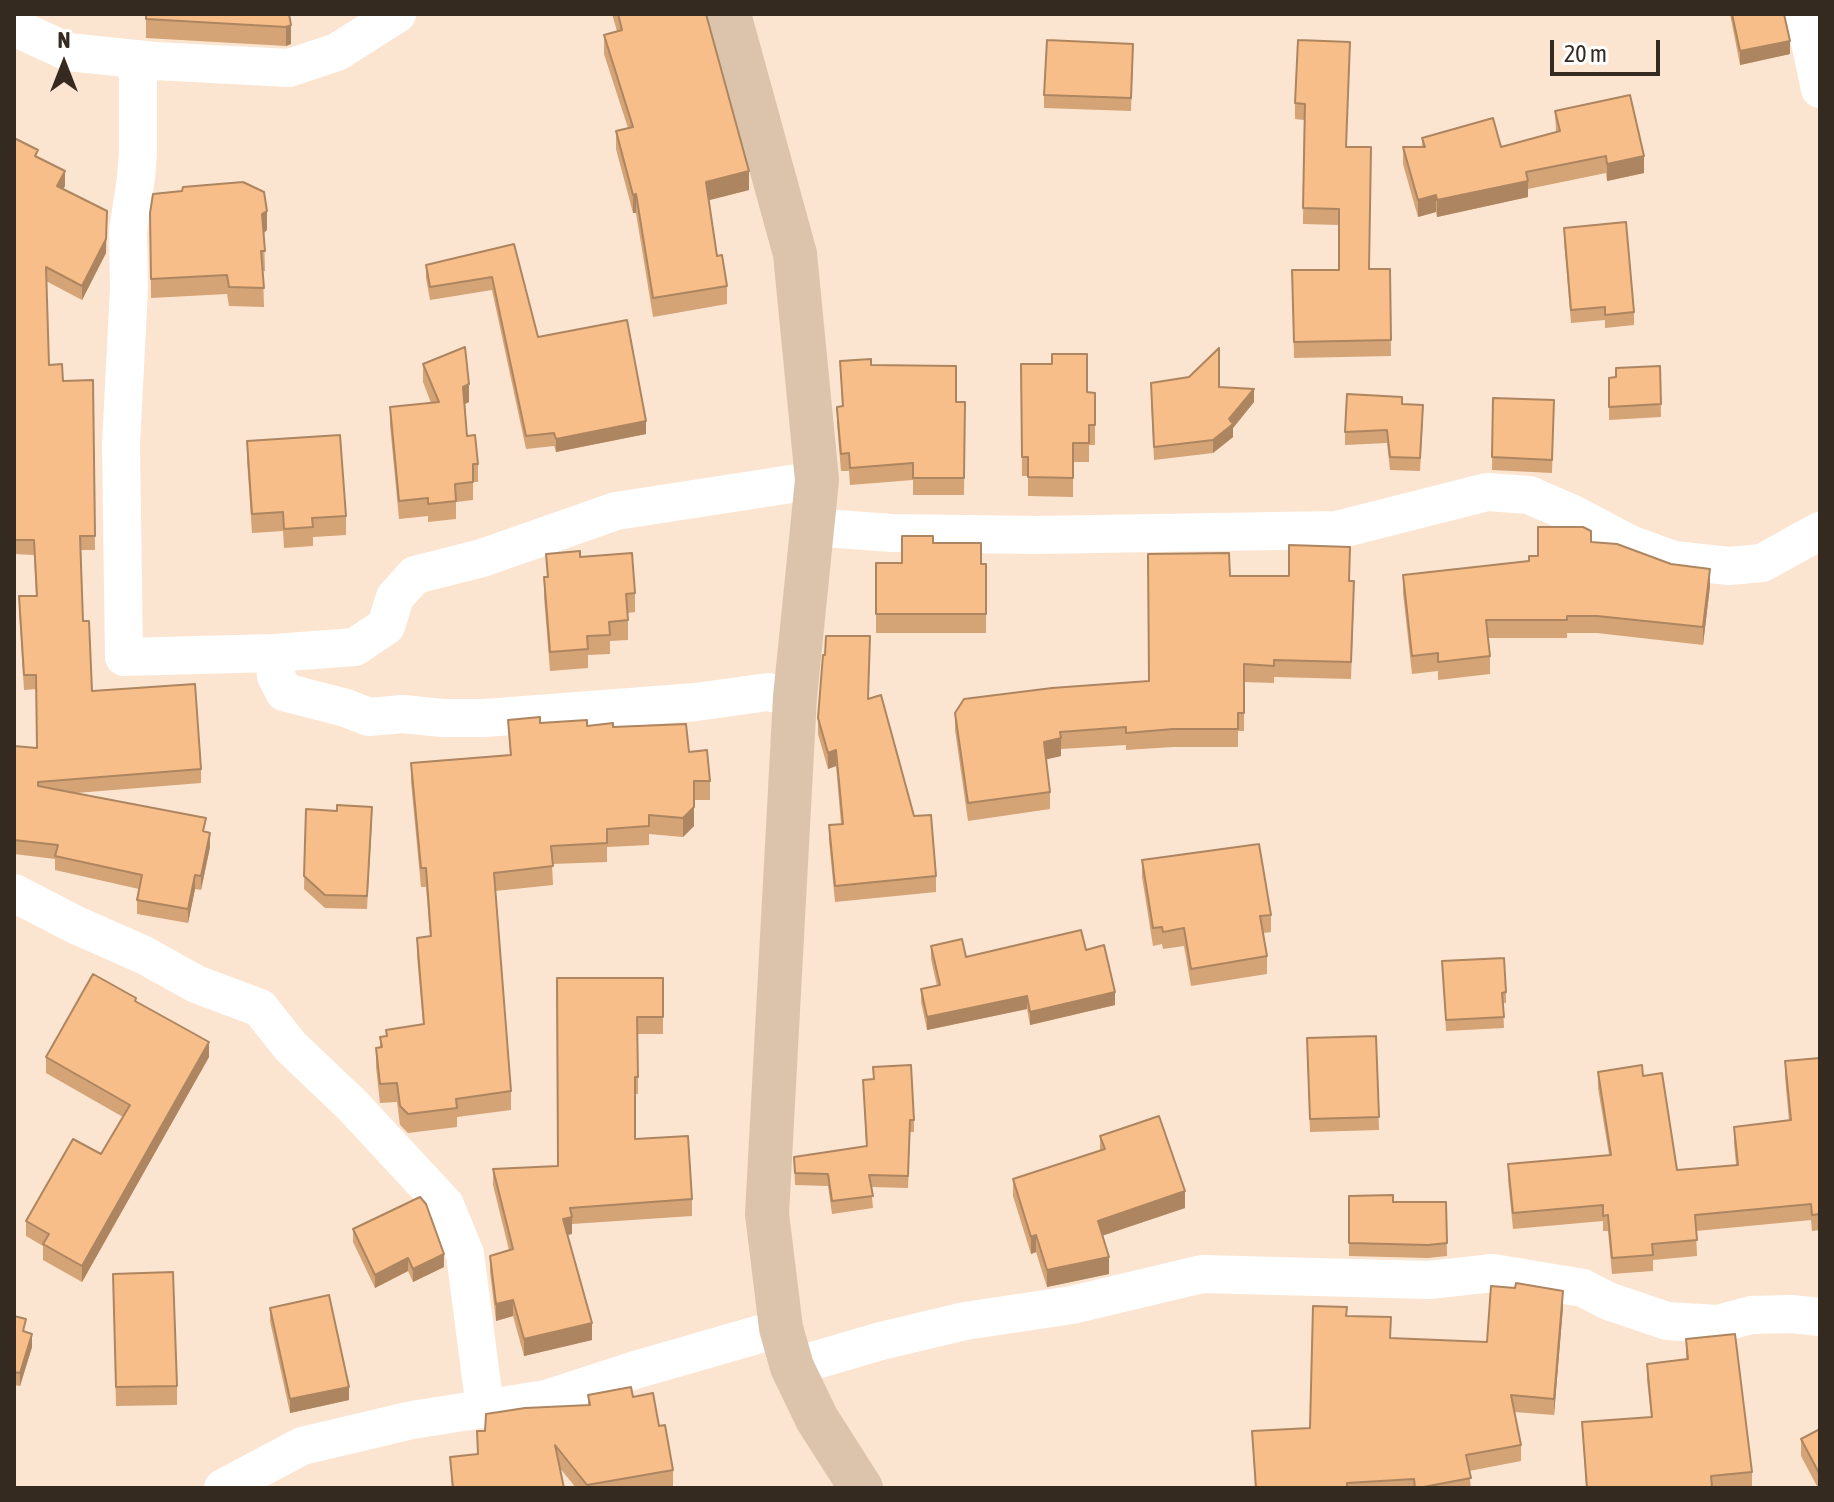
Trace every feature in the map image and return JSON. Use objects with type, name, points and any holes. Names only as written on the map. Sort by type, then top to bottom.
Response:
[{"type":"street","points":[[14,27],[68,52],[138,60],[289,68],[337,52],[397,14]]},
{"type":"street","points":[[729,14],[795,254],[817,480],[795,697],[767,1214],[786,1348],[817,1419],[860,1488]]},
{"type":"street","points":[[1804,14],[1820,89]]},
{"type":"street","points":[[138,60],[138,152],[128,231],[129,289],[121,444],[124,657],[274,653],[355,647],[386,626],[395,597],[415,575],[482,558],[616,511],[817,480]]},
{"type":"street","points":[[811,527],[892,533],[1036,535],[1337,530],[1487,492],[1529,495],[1630,544],[1674,560],[1729,566],[1762,563],[1820,531]]},
{"type":"street","points":[[274,653],[276,676],[284,692],[369,717],[403,714],[485,718],[532,712],[696,702],[768,692],[795,697]]},
{"type":"street","points":[[14,893],[144,955],[196,984],[260,1008],[290,1046],[352,1105],[435,1193],[445,1205],[465,1254],[485,1408]]},
{"type":"street","points":[[223,1488],[302,1446],[412,1420],[546,1399],[786,1348],[923,1331],[965,1321],[1072,1305],[1202,1274],[1429,1280],[1493,1273],[1583,1288],[1608,1301],[1667,1321],[1718,1324],[1751,1315],[1820,1317]]},
{"type":"building","points":[[146,14],[289,14],[291,25],[146,19]]},
{"type":"building","points":[[618,14],[706,14],[749,171],[706,182],[717,256],[722,255],[727,286],[653,298],[636,194],[633,195],[616,131],[633,127],[604,35],[622,30]]},
{"type":"building","points":[[1732,14],[1784,14],[1790,41],[1740,51]]},
{"type":"building","points":[[1047,40],[1133,44],[1131,98],[1044,95]]},
{"type":"building","points":[[1298,40],[1350,42],[1346,147],[1371,147],[1369,269],[1390,269],[1391,340],[1294,342],[1292,270],[1339,270],[1339,209],[1303,208],[1305,104],[1295,103]]},
{"type":"building","points":[[1630,95],[1644,156],[1607,164],[1606,156],[1526,172],[1528,181],[1437,200],[1436,195],[1418,200],[1403,147],[1425,147],[1422,138],[1493,118],[1501,147],[1560,131],[1555,111]]},
{"type":"building","points":[[14,138],[38,150],[35,156],[65,171],[57,186],[107,211],[106,239],[82,286],[46,267],[49,365],[62,364],[63,381],[93,380],[95,536],[80,536],[83,621],[89,621],[92,691],[195,684],[201,769],[38,782],[38,786],[206,818],[203,831],[210,833],[201,876],[195,875],[188,909],[137,900],[142,875],[55,856],[58,845],[14,840],[14,746],[37,748],[36,675],[24,675],[19,596],[37,596],[34,540],[14,540]]},
{"type":"building","points":[[243,182],[264,192],[267,211],[262,214],[265,251],[261,251],[264,288],[229,287],[227,275],[151,279],[150,213],[153,194],[182,191],[183,187]]},
{"type":"building","points":[[1626,222],[1634,312],[1605,315],[1605,307],[1571,310],[1564,228]]},
{"type":"building","points":[[514,244],[538,337],[627,320],[646,421],[556,439],[554,433],[526,436],[492,277],[430,287],[426,265]]},
{"type":"building","points":[[465,347],[469,384],[463,387],[467,436],[475,435],[478,464],[473,464],[473,482],[455,484],[456,501],[428,504],[428,498],[399,501],[390,407],[439,402],[423,364]]},
{"type":"building","points":[[1219,348],[1219,387],[1254,389],[1229,419],[1233,424],[1213,440],[1154,447],[1151,383],[1189,377]]},
{"type":"building","points":[[1052,354],[1087,354],[1087,392],[1095,393],[1095,425],[1089,425],[1089,443],[1073,443],[1073,478],[1028,477],[1028,457],[1022,457],[1021,364],[1052,364]]},
{"type":"building","points":[[871,359],[871,365],[956,366],[956,402],[965,402],[964,478],[913,478],[913,463],[850,468],[849,453],[841,454],[837,409],[843,406],[840,361]]},
{"type":"building","points":[[1660,366],[1661,404],[1609,407],[1609,378],[1616,377],[1616,368]]},
{"type":"building","points":[[1347,394],[1402,397],[1402,404],[1423,405],[1420,458],[1390,457],[1387,430],[1345,432]]},
{"type":"building","points":[[1493,398],[1554,400],[1552,460],[1492,457]]},
{"type":"building","points":[[340,435],[346,516],[312,518],[313,527],[284,529],[283,512],[252,514],[247,441]]},
{"type":"building","points":[[1538,527],[1583,527],[1591,531],[1591,542],[1617,544],[1671,564],[1710,569],[1703,627],[1597,616],[1567,616],[1567,620],[1486,620],[1490,656],[1438,662],[1438,653],[1412,656],[1403,575],[1529,561],[1529,556],[1538,556]]},
{"type":"building","points":[[902,536],[933,536],[933,543],[981,543],[981,564],[986,564],[986,614],[876,614],[876,563],[902,563]]},
{"type":"building","points":[[1289,545],[1350,547],[1349,581],[1354,581],[1351,662],[1274,660],[1274,666],[1244,664],[1244,713],[1238,713],[1238,729],[1126,733],[1126,727],[1060,732],[1061,738],[1044,742],[1050,792],[968,803],[955,713],[964,699],[1052,688],[1149,681],[1148,554],[1229,553],[1230,576],[1289,576]]},
{"type":"building","points":[[580,551],[580,557],[632,553],[635,593],[626,594],[628,620],[609,622],[610,635],[587,636],[588,649],[550,652],[544,577],[548,577],[546,554]]},
{"type":"building","points":[[826,636],[870,636],[868,699],[881,695],[914,816],[931,815],[936,876],[835,886],[829,825],[843,824],[836,750],[828,753],[818,718]]},
{"type":"building","points":[[540,717],[540,723],[587,720],[587,726],[613,723],[613,727],[686,724],[689,752],[707,750],[710,781],[694,781],[694,807],[683,818],[649,815],[649,826],[607,829],[607,843],[551,846],[553,866],[494,873],[511,1091],[456,1099],[457,1108],[408,1114],[400,1106],[397,1083],[380,1084],[376,1048],[382,1047],[380,1037],[387,1036],[386,1030],[424,1024],[417,938],[431,936],[426,868],[421,868],[411,763],[511,755],[508,720]]},
{"type":"building","points":[[337,805],[372,807],[367,896],[325,895],[304,876],[306,809],[337,811]]},
{"type":"building","points":[[1259,844],[1271,915],[1260,916],[1267,956],[1191,969],[1184,928],[1163,932],[1162,927],[1153,928],[1142,860]]},
{"type":"building","points":[[1081,930],[1086,950],[1104,945],[1115,992],[1030,1012],[1027,996],[927,1017],[921,989],[940,985],[931,946],[962,939],[966,957]]},
{"type":"building","points":[[1504,958],[1504,1017],[1446,1020],[1442,961]]},
{"type":"building","points":[[93,974],[209,1042],[82,1266],[43,1244],[49,1234],[26,1221],[73,1139],[101,1154],[130,1105],[46,1057]]},
{"type":"building","points":[[557,978],[663,978],[663,1017],[637,1017],[635,1139],[688,1136],[692,1199],[570,1208],[572,1217],[563,1219],[592,1323],[524,1339],[513,1300],[496,1304],[490,1256],[513,1249],[493,1169],[558,1166]]},
{"type":"building","points":[[1376,1036],[1379,1117],[1310,1119],[1307,1038]]},
{"type":"building","points":[[1820,1058],[1820,1214],[1812,1215],[1811,1204],[1695,1215],[1697,1240],[1652,1244],[1653,1255],[1612,1258],[1608,1215],[1603,1216],[1603,1205],[1513,1213],[1508,1164],[1611,1155],[1598,1072],[1642,1065],[1643,1076],[1662,1073],[1677,1170],[1738,1165],[1734,1127],[1791,1120],[1785,1061]]},
{"type":"building","points":[[911,1065],[914,1120],[910,1120],[908,1176],[869,1175],[873,1196],[832,1201],[828,1174],[795,1173],[794,1157],[867,1146],[863,1080],[874,1079],[873,1067]]},
{"type":"building","points":[[1159,1116],[1185,1191],[1098,1221],[1109,1257],[1047,1270],[1036,1235],[1031,1237],[1013,1179],[1105,1149],[1100,1136]]},
{"type":"building","points":[[1393,1195],[1393,1202],[1446,1202],[1447,1243],[1349,1243],[1349,1196]]},
{"type":"building","points":[[420,1197],[426,1204],[444,1254],[413,1269],[408,1258],[375,1275],[353,1229]]},
{"type":"building","points":[[173,1272],[177,1386],[116,1387],[113,1274]]},
{"type":"building","points":[[1516,1283],[1563,1291],[1554,1399],[1511,1395],[1521,1445],[1466,1455],[1471,1478],[1418,1488],[1415,1488],[1414,1479],[1347,1483],[1347,1488],[1256,1488],[1252,1431],[1310,1428],[1313,1306],[1347,1307],[1346,1316],[1391,1317],[1390,1338],[1487,1342],[1491,1286],[1515,1288]]},
{"type":"building","points":[[329,1295],[349,1387],[290,1399],[270,1308]]},
{"type":"building","points":[[14,1316],[26,1319],[23,1331],[32,1334],[20,1373],[14,1372]]},
{"type":"building","points":[[1735,1334],[1752,1472],[1711,1476],[1712,1488],[1587,1488],[1582,1422],[1652,1417],[1647,1364],[1688,1359],[1686,1339]]},
{"type":"building","points":[[631,1387],[633,1397],[653,1393],[659,1426],[665,1425],[673,1470],[587,1485],[555,1445],[564,1488],[453,1488],[450,1457],[478,1454],[477,1431],[485,1431],[486,1414],[525,1408],[590,1405],[588,1395]]},
{"type":"building","points":[[1820,1429],[1820,1475],[1801,1439]]}]
